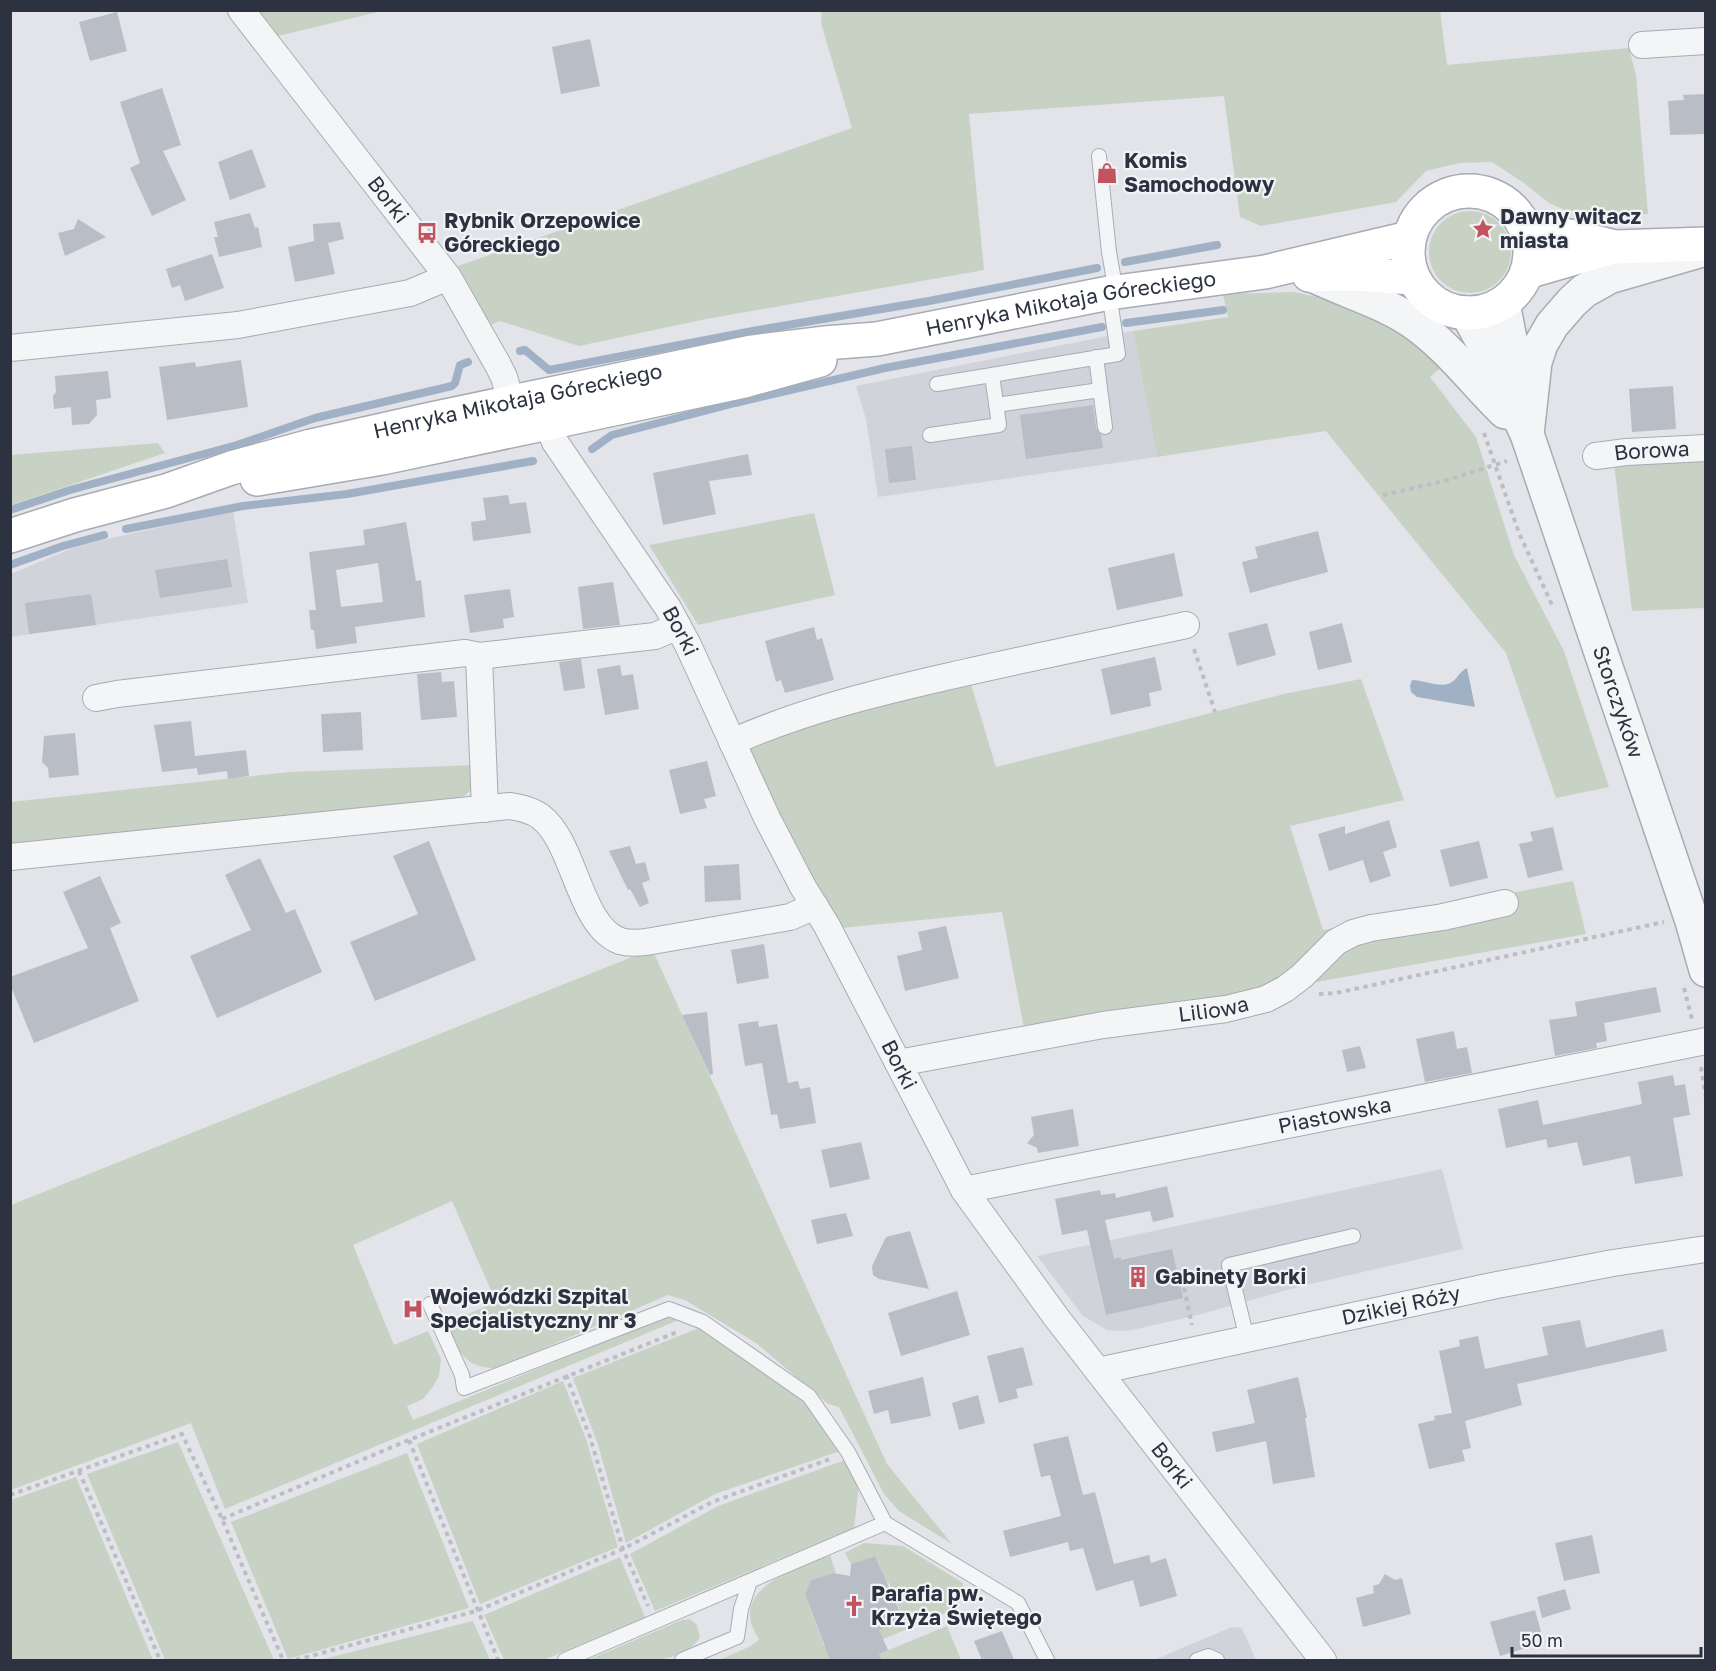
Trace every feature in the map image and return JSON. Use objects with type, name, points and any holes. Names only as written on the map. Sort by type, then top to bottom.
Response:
[{"type":"main road","points":[[1461,190],[1484,192],[1495,196],[1514,210],[1526,230],[1530,247],[1527,272],[1518,289],[1503,303],[1485,311],[1467,313],[1453,311],[1426,296],[1413,278],[1407,258],[1409,238],[1414,223],[1438,198],[1461,190]]},
{"type":"main road","points":[[1526,230],[1570,236],[1615,247]]},
{"type":"main road","name":"Henryka Mikołaja Góreckiego","points":[[10,536],[75,515],[166,491],[325,469],[530,413],[744,381],[828,357],[877,339],[1112,292],[1265,273],[1409,238]]},
{"type":"main road","points":[[1527,272],[1615,247],[1706,244]]},
{"type":"main road","name":"Henryka Mikołaja Góreckiego","points":[[1265,273],[1355,274],[1413,278]]},
{"type":"street","name":"Borki","points":[[241,10],[447,277],[504,377],[557,446],[668,608],[767,819],[964,1190],[1056,1317],[1323,1660]]},
{"type":"street","points":[[1642,45],[1706,41]]},
{"type":"street","points":[[1527,434],[1535,362],[1541,344],[1552,325],[1572,302],[1584,291],[1609,277],[1706,249]]},
{"type":"street","points":[[1312,275],[1346,291],[1371,299],[1414,323],[1463,365],[1484,392],[1527,434]]},
{"type":"street","points":[[10,348],[238,325],[410,293],[447,277]]},
{"type":"street","name":"Storczyków","points":[[1503,303],[1527,434]]},
{"type":"street","name":"Storczyków","points":[[1467,313],[1527,434],[1682,923],[1694,976]]},
{"type":"street","name":"Borowa","points":[[1596,456],[1626,452],[1706,448]]},
{"type":"street","points":[[732,742],[771,724],[827,706],[1012,662],[1186,625]]},
{"type":"street","points":[[96,698],[336,667],[465,653],[479,656],[655,636],[678,626]]},
{"type":"street","points":[[479,656],[485,808]]},
{"type":"street","points":[[10,857],[485,808],[520,807],[543,818],[560,843],[594,916],[608,934],[621,941],[640,943],[790,918],[815,906]]},
{"type":"street","name":"Liliowa","points":[[898,1063],[1103,1025],[1226,1010],[1266,999],[1285,989],[1302,976],[1336,942],[1353,933],[1505,903]]},
{"type":"street","name":"Piastowska","points":[[964,1190],[1701,1042]]},
{"type":"street","name":"Dzikiej Róży","points":[[1098,1371],[1602,1265],[1706,1249]]},
{"type":"lane","points":[[937,384],[1118,354],[1100,156]]},
{"type":"lane","points":[[1096,357],[1105,427]]},
{"type":"lane","points":[[930,435],[999,425],[992,375]]},
{"type":"lane","points":[[996,405],[1100,390]]},
{"type":"lane","points":[[1247,1339],[1229,1265],[1353,1236]]},
{"type":"lane","points":[[430,1304],[462,1375],[464,1388],[669,1308],[703,1322],[809,1396],[848,1452],[885,1523],[1018,1604],[1047,1660]]},
{"type":"lane","points":[[565,1660],[885,1523]]},
{"type":"lane","points":[[682,1660],[737,1636],[741,1609],[750,1581]]},
{"type":"lane","points":[[1197,1660],[1208,1656],[1217,1660]]},
{"type":"path","points":[[1482,427],[1525,546],[1555,612]]},
{"type":"path","points":[[1383,495],[1485,469]]},
{"type":"path","points":[[1186,625],[1215,712]]},
{"type":"path","points":[[1661,911],[1682,923]]},
{"type":"path","points":[[1313,995],[1336,993],[1682,923]]},
{"type":"path","points":[[1694,976],[1706,1098]]},
{"type":"path","points":[[1184,1288],[1197,1349]]},
{"type":"path","points":[[222,1519],[409,1440],[703,1322]]},
{"type":"path","points":[[566,1376],[590,1437],[623,1549],[654,1622]]},
{"type":"path","points":[[10,1495],[182,1434],[222,1519],[283,1660]]},
{"type":"path","points":[[409,1440],[476,1611],[498,1660]]},
{"type":"path","points":[[296,1660],[476,1611],[623,1549],[712,1502],[848,1452]]},
{"type":"path","points":[[79,1471],[159,1660]]},
{"type":"shaded area","points":[[1133,331],[1157,457],[878,497],[866,419],[856,386]]},
{"type":"shaded area","points":[[233,511],[248,603],[11,637],[11,574],[80,545]]},
{"type":"shaded area","points":[[1442,1169],[1463,1249],[1302,1286],[1190,1317],[1127,1331],[1107,1330],[1083,1316],[1037,1256]]},
{"type":"shaded area","points":[[1232,1627],[1242,1628],[1256,1660],[1154,1660]]},
{"type":"green space","points":[[1440,10],[1447,65],[1629,48],[1636,75],[1648,214],[1620,215],[1567,211],[1549,203],[1492,162],[1459,163],[1426,171],[1396,202],[1261,226],[1240,217],[1224,96],[969,114],[984,270],[706,319],[579,346],[500,321],[491,325],[458,266],[852,128],[821,23],[822,11]]},
{"type":"green space","points":[[256,11],[382,11],[274,37]]},
{"type":"green space","points":[[1470,211],[1486,214],[1499,223],[1508,236],[1511,252],[1508,268],[1499,281],[1486,290],[1470,293],[1454,290],[1441,281],[1432,268],[1429,252],[1432,236],[1441,223],[1454,214]]},
{"type":"green space","points":[[1295,292],[1348,304],[1410,337],[1444,365],[1430,377],[1476,437],[1514,555],[1564,651],[1609,787],[1556,798],[1506,653],[1326,431],[1157,457],[1133,331],[1228,317],[1223,294]]},
{"type":"green space","points":[[158,443],[165,453],[11,505],[11,455]]},
{"type":"green space","points":[[1705,457],[1705,608],[1632,611],[1614,464]]},
{"type":"green space","points":[[814,513],[835,595],[698,625],[649,545]]},
{"type":"green space","points":[[1361,679],[1404,800],[1290,826],[1323,930],[1573,881],[1586,934],[1025,1034],[1002,912],[841,928],[779,819],[743,745],[822,716],[970,681],[996,767],[1284,694]]},
{"type":"green space","points":[[475,765],[475,787],[458,801],[11,847],[11,802],[290,772]]},
{"type":"green space","points":[[652,949],[887,1464],[952,1544],[899,1511],[884,1494],[839,1407],[828,1404],[756,1343],[685,1300],[668,1295],[498,1368],[478,1366],[471,1362],[458,1350],[445,1324],[496,1302],[452,1201],[353,1245],[394,1345],[428,1331],[441,1359],[439,1376],[432,1388],[423,1399],[407,1406],[413,1420],[657,1320],[681,1319],[225,1509],[191,1423],[11,1490],[11,1205]]},
{"type":"green space","points":[[699,1328],[822,1411],[843,1450],[715,1494],[626,1543],[598,1445],[573,1378]]},
{"type":"green space","points":[[563,1381],[586,1439],[618,1547],[480,1604],[417,1444]]},
{"type":"green space","points":[[178,1442],[274,1660],[165,1660],[87,1474]]},
{"type":"green space","points":[[407,1453],[469,1608],[288,1659],[231,1522]]},
{"type":"green space","points":[[848,1459],[859,1485],[854,1528],[655,1611],[630,1554],[718,1506]]},
{"type":"green space","points":[[76,1477],[153,1660],[11,1660],[11,1500]]},
{"type":"green space","points":[[864,1543],[903,1546],[963,1583],[960,1604],[948,1612],[874,1643],[870,1633],[903,1618],[889,1583],[880,1583],[878,1575],[881,1569],[875,1556],[851,1564],[845,1553]]},
{"type":"green space","points":[[830,1555],[836,1573],[811,1580],[805,1594],[824,1646],[837,1648],[840,1657],[832,1660],[719,1660],[759,1640],[751,1623],[750,1609],[755,1597],[764,1587],[791,1571]]},
{"type":"green space","points":[[620,1557],[645,1617],[544,1660],[504,1660],[484,1615]]},
{"type":"green space","points":[[690,1619],[697,1625],[700,1637],[691,1647],[679,1654],[649,1661],[588,1660],[682,1620]]},
{"type":"green space","points":[[473,1621],[490,1660],[320,1660]]},
{"type":"green space","points":[[947,1626],[961,1660],[882,1660],[879,1654]]},
{"type":"water","points":[[1467,668],[1475,707],[1417,697],[1411,692],[1412,680],[1444,685],[1454,680]]},
{"type":"building","points":[[117,12],[127,51],[90,61],[79,22]]},
{"type":"building","points":[[590,39],[600,86],[561,94],[552,47]]},
{"type":"building","points":[[162,88],[181,145],[163,151],[186,200],[152,216],[130,168],[140,163],[120,102]]},
{"type":"building","points":[[1706,94],[1706,134],[1670,135],[1668,101],[1684,100],[1683,95]]},
{"type":"building","points":[[252,149],[266,187],[230,200],[218,162]]},
{"type":"building","points":[[250,213],[255,228],[258,227],[262,247],[219,257],[214,237],[218,237],[214,222]]},
{"type":"building","points":[[78,219],[106,237],[65,256],[58,233],[74,229]]},
{"type":"building","points":[[340,222],[344,239],[328,243],[335,274],[295,282],[288,247],[314,241],[313,224]]},
{"type":"building","points":[[212,254],[224,288],[185,301],[180,285],[172,288],[166,269]]},
{"type":"building","points":[[241,360],[248,407],[167,420],[159,367],[195,362],[196,367]]},
{"type":"building","points":[[108,371],[111,398],[96,400],[97,415],[89,424],[72,425],[71,407],[54,409],[55,376]]},
{"type":"building","points":[[1673,386],[1676,429],[1632,432],[1629,389]]},
{"type":"building","points":[[1093,405],[1096,428],[1101,435],[1103,448],[1026,459],[1020,415]]},
{"type":"building","points":[[912,446],[916,480],[889,483],[885,449]]},
{"type":"building","points":[[748,454],[752,475],[709,481],[716,514],[663,525],[653,473]]},
{"type":"building","points":[[508,495],[510,504],[526,502],[531,533],[473,541],[471,522],[486,520],[483,498]]},
{"type":"building","points":[[406,522],[416,581],[421,580],[425,617],[355,627],[357,643],[316,649],[309,610],[316,610],[309,552],[365,545],[363,530]],"holes":[[[378,563],[383,602],[341,607],[336,570]]]},
{"type":"building","points":[[1318,531],[1328,572],[1250,593],[1242,562],[1258,558],[1255,547]]},
{"type":"building","points":[[1174,553],[1183,596],[1117,610],[1108,568]]},
{"type":"building","points":[[227,559],[232,587],[160,598],[155,570]]},
{"type":"building","points":[[613,582],[620,625],[583,629],[578,587]]},
{"type":"building","points":[[510,589],[514,617],[503,619],[504,628],[470,633],[464,595]]},
{"type":"building","points":[[91,594],[96,625],[29,634],[25,603]]},
{"type":"building","points":[[1267,623],[1276,655],[1237,666],[1228,633]]},
{"type":"building","points":[[1342,623],[1352,662],[1318,670],[1309,632]]},
{"type":"building","points":[[814,627],[817,640],[822,638],[834,680],[785,693],[781,680],[776,682],[765,641]]},
{"type":"building","points":[[1155,657],[1162,690],[1149,693],[1151,706],[1111,715],[1101,669]]},
{"type":"building","points":[[581,659],[585,688],[564,691],[559,662]]},
{"type":"building","points":[[620,665],[622,676],[633,674],[639,709],[605,715],[597,669]]},
{"type":"building","points":[[441,672],[442,682],[454,681],[457,717],[421,720],[417,674]]},
{"type":"building","points":[[361,712],[363,750],[323,752],[321,714]]},
{"type":"building","points":[[191,721],[195,756],[246,750],[249,776],[228,779],[227,771],[198,775],[197,768],[162,772],[154,725]]},
{"type":"building","points":[[75,733],[79,775],[49,778],[48,768],[42,762],[44,736]]},
{"type":"building","points":[[707,761],[716,796],[704,799],[707,808],[680,814],[669,770]]},
{"type":"building","points":[[1389,820],[1397,847],[1383,852],[1391,876],[1370,883],[1363,860],[1329,871],[1318,834],[1345,826],[1345,834]]},
{"type":"building","points":[[1553,827],[1563,870],[1528,878],[1519,844],[1533,841],[1530,832]]},
{"type":"building","points":[[429,841],[476,960],[375,1001],[350,942],[418,914],[393,856]]},
{"type":"building","points":[[1479,841],[1488,878],[1450,887],[1440,850]]},
{"type":"building","points":[[630,846],[636,864],[645,862],[650,880],[642,883],[649,903],[640,907],[630,889],[628,890],[609,851]]},
{"type":"building","points":[[260,858],[286,913],[295,909],[322,972],[217,1018],[190,956],[251,930],[225,875]]},
{"type":"building","points":[[739,864],[741,900],[705,902],[704,866]]},
{"type":"building","points":[[100,876],[121,923],[110,928],[139,1001],[34,1043],[10,984],[10,977],[88,948],[63,892]]},
{"type":"building","points":[[946,926],[959,978],[905,991],[897,956],[922,950],[918,932]]},
{"type":"building","points":[[764,944],[769,978],[737,984],[731,950]]},
{"type":"building","points":[[1656,987],[1661,1012],[1604,1023],[1607,1041],[1596,1043],[1597,1048],[1555,1056],[1549,1020],[1577,1016],[1575,1002]]},
{"type":"building","points":[[707,1012],[713,1074],[710,1075],[682,1015]]},
{"type":"building","points":[[758,1021],[759,1027],[777,1024],[788,1083],[798,1081],[800,1089],[810,1087],[816,1123],[780,1129],[777,1114],[771,1115],[762,1063],[745,1066],[738,1024]]},
{"type":"building","points":[[1454,1031],[1457,1049],[1467,1047],[1472,1073],[1425,1082],[1416,1039]]},
{"type":"building","points":[[1360,1046],[1366,1068],[1347,1072],[1342,1050]]},
{"type":"building","points":[[1673,1075],[1675,1086],[1685,1084],[1690,1115],[1673,1118],[1683,1176],[1635,1184],[1630,1156],[1583,1166],[1577,1142],[1548,1148],[1546,1139],[1506,1148],[1498,1109],[1538,1100],[1543,1125],[1642,1104],[1638,1082]]},
{"type":"building","points":[[1073,1109],[1079,1146],[1038,1153],[1037,1148],[1027,1143],[1034,1135],[1031,1117]]},
{"type":"building","points":[[861,1142],[870,1179],[830,1188],[821,1150]]},
{"type":"building","points":[[1167,1186],[1174,1217],[1153,1222],[1150,1211],[1105,1220],[1114,1259],[1121,1257],[1121,1260],[1172,1249],[1183,1298],[1106,1315],[1087,1230],[1062,1235],[1055,1199],[1100,1190],[1101,1195],[1115,1193],[1116,1198]]},
{"type":"building","points":[[846,1213],[853,1236],[817,1244],[811,1220]]},
{"type":"building","points":[[910,1231],[929,1289],[879,1279],[873,1275],[872,1266],[886,1237]]},
{"type":"building","points":[[957,1291],[970,1335],[901,1356],[888,1313]]},
{"type":"building","points":[[1580,1320],[1586,1348],[1663,1329],[1667,1351],[1517,1384],[1522,1405],[1465,1421],[1471,1448],[1462,1450],[1465,1461],[1429,1469],[1418,1424],[1435,1420],[1434,1416],[1452,1413],[1439,1351],[1460,1346],[1459,1340],[1478,1336],[1485,1369],[1548,1355],[1542,1327]]},
{"type":"building","points":[[1023,1347],[1033,1385],[1016,1389],[1018,1398],[999,1403],[987,1356]]},
{"type":"building","points":[[923,1377],[931,1416],[891,1424],[888,1410],[874,1414],[868,1391]]},
{"type":"building","points":[[1298,1377],[1307,1418],[1305,1418],[1315,1477],[1273,1484],[1266,1441],[1216,1452],[1212,1432],[1255,1423],[1247,1390]]},
{"type":"building","points":[[978,1395],[985,1423],[959,1430],[952,1403]]},
{"type":"building","points":[[1068,1436],[1083,1495],[1095,1492],[1114,1564],[1149,1555],[1151,1563],[1166,1558],[1177,1596],[1140,1607],[1133,1580],[1096,1591],[1083,1548],[1070,1551],[1068,1542],[1010,1557],[1003,1531],[1061,1516],[1050,1475],[1041,1477],[1033,1444]]},
{"type":"building","points":[[1592,1535],[1600,1573],[1564,1581],[1555,1543]]},
{"type":"building","name":"Parafia pw. Krzyża Świętego","points":[[875,1556],[903,1619],[879,1630],[888,1650],[879,1654],[882,1660],[830,1660],[805,1594],[811,1580],[833,1573],[850,1576],[851,1564]]},
{"type":"building","points":[[1385,1574],[1395,1580],[1402,1578],[1411,1614],[1363,1627],[1356,1598],[1374,1593],[1373,1586],[1379,1584]]},
{"type":"building","points":[[1565,1589],[1571,1609],[1542,1618],[1537,1597]]},
{"type":"building","points":[[1535,1610],[1541,1632],[1530,1635],[1533,1646],[1500,1656],[1490,1622]]},
{"type":"building","points":[[1002,1631],[1014,1660],[982,1660],[974,1641]]},
{"type":"waterway","points":[[1125,262],[1217,245]]},
{"type":"waterway","points":[[520,351],[525,350],[549,370],[1097,268]]},
{"type":"waterway","points":[[1126,323],[1223,310]]},
{"type":"waterway","points":[[592,449],[612,435],[735,403],[885,368],[1102,327]]},
{"type":"waterway","points":[[10,510],[70,490],[237,445],[315,418],[452,386],[460,365],[468,362]]},
{"type":"waterway","points":[[126,529],[243,506],[347,494],[533,461]]},
{"type":"waterway","points":[[10,565],[63,546],[104,535]]},
{"type":"place","name":"Komis Samochodowy","points":[[1107,173]]},
{"type":"place","name":"Dawny witacz miasta","points":[[1483,229]]},
{"type":"place","name":"Rybnik Orzepowice Góreckiego","points":[[427,233]]},
{"type":"place","name":"Gabinety Borki","points":[[1138,1277]]},
{"type":"place","name":"Wojewódzki Szpital Specjalistyczny nr 3","points":[[413,1309]]},
{"type":"place","name":"Parafia pw. Krzyża Świętego","points":[[854,1606]]}]
